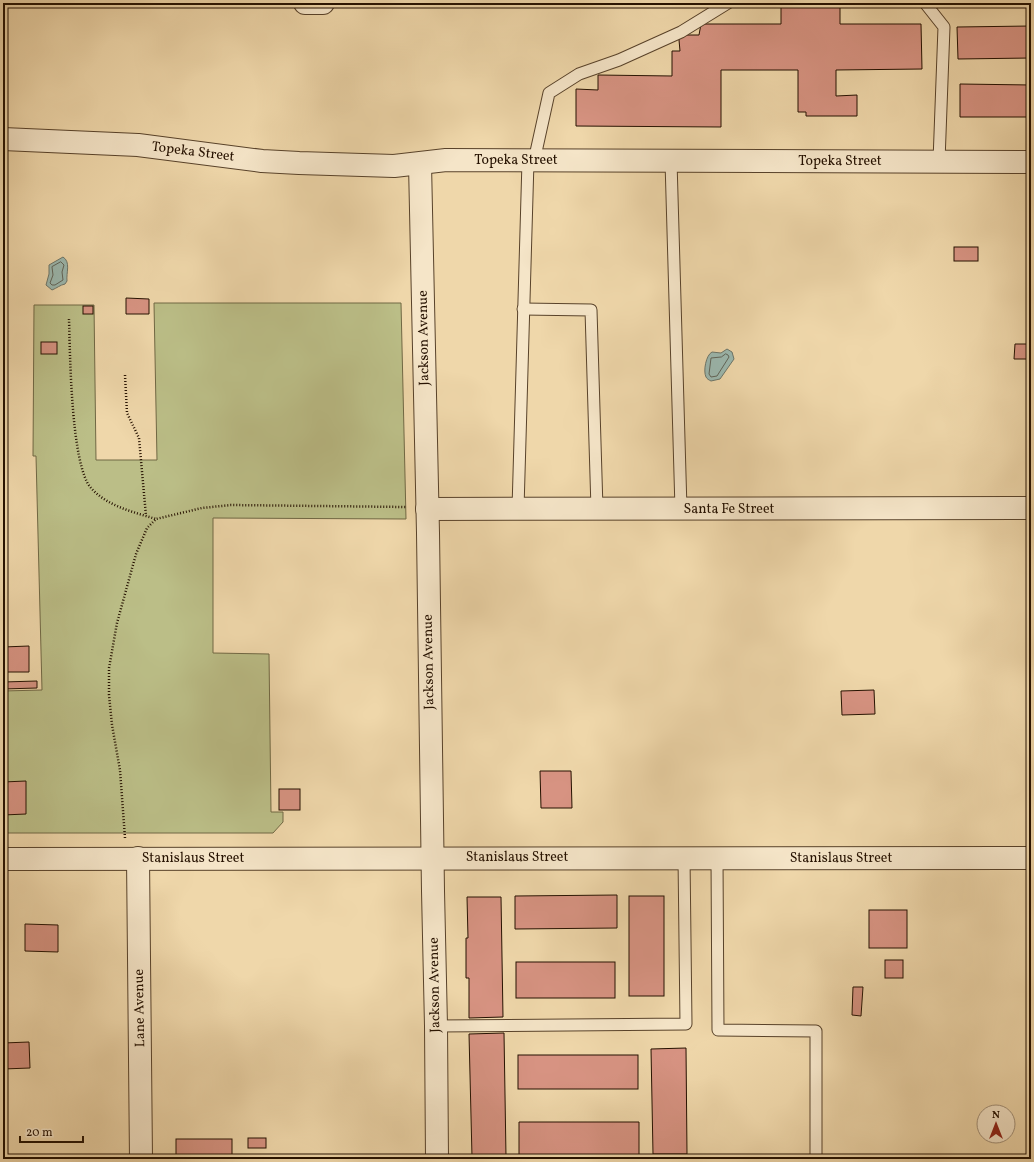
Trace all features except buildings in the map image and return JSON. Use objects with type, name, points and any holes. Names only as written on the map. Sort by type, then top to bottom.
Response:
[{"type":"street","points":[[305,3],[323,3]]},
{"type":"street","name":"Topeka Street","points":[[3,139],[138,145],[262,161],[394,166],[446,160],[1031,162]]},
{"type":"street","name":"Jackson Avenue","points":[[420,164],[438,1159]]},
{"type":"street","name":"Santa Fe Street","points":[[427,509],[1031,508]]},
{"type":"street","name":"Lane Avenue","points":[[131,858],[141,1159]]},
{"type":"street","name":"Stanislaus Street","points":[[3,859],[1031,858]]},
{"type":"lane","points":[[518,509],[523,308],[531,161],[549,93],[579,74],[619,60],[681,32],[728,3]]},
{"type":"lane","points":[[925,3],[944,27],[939,161]]},
{"type":"lane","points":[[671,161],[681,509]]},
{"type":"lane","points":[[523,308],[591,310],[597,509]]},
{"type":"lane","points":[[436,1026],[686,1024],[684,858]]},
{"type":"lane","points":[[717,858],[718,1030],[816,1031],[816,1159]]},
{"type":"path","points":[[69,320],[72,396],[79,456],[84,479],[90,488],[119,507],[156,519],[202,508],[231,506],[401,506],[427,509]]},
{"type":"path","points":[[125,375],[127,413],[139,438],[146,516]]},
{"type":"path","points":[[131,858],[125,830],[120,770],[112,725],[109,695],[109,668],[117,623],[136,554],[147,528],[156,519]]},
{"type":"green space","points":[[154,303],[401,303],[406,519],[213,518],[213,653],[269,654],[271,812],[283,812],[283,822],[273,833],[3,833],[3,691],[42,690],[36,456],[33,456],[34,305],[94,305],[96,460],[157,460]]},
{"type":"water","points":[[63,257],[68,265],[67,281],[65,284],[52,290],[46,285],[49,274],[49,265]]},
{"type":"water","points":[[727,349],[732,352],[734,359],[720,379],[711,381],[707,379],[705,371],[708,356],[712,352],[721,353]]}]
